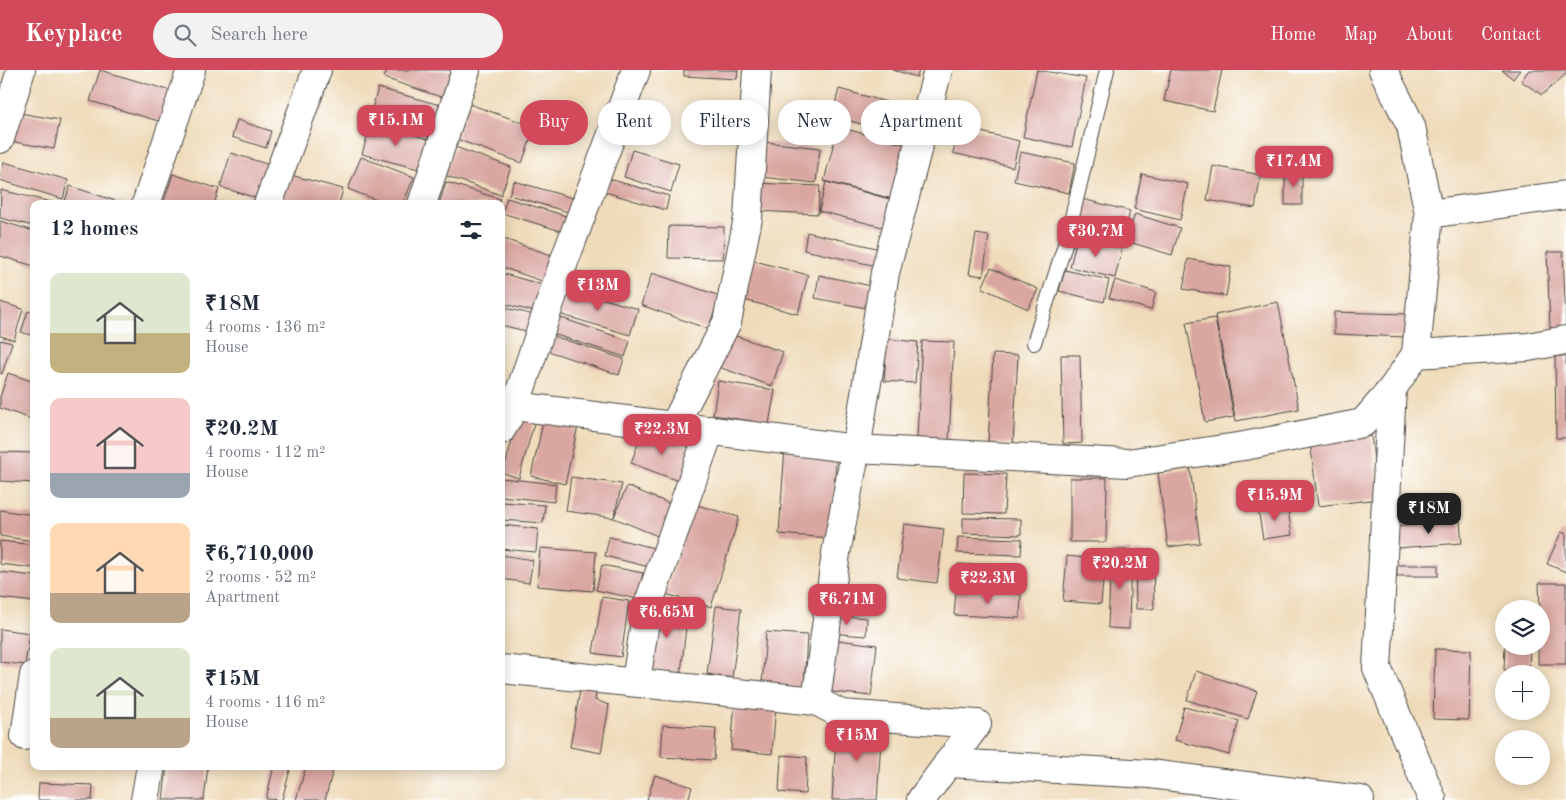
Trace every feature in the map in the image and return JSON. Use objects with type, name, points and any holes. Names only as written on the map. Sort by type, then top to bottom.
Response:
[{"type":"street","points":[[0,139],[21,70]]},
{"type":"street","points":[[147,200],[180,106],[190,70]]},
{"type":"street","points":[[269,200],[317,70]]},
{"type":"street","points":[[423,200],[466,70]]},
{"type":"street","points":[[505,423],[515,406],[565,259],[636,70]]},
{"type":"street","points":[[674,426],[727,322],[748,218],[757,70]]},
{"type":"street","points":[[816,701],[836,553],[856,449],[885,274],[938,70]]},
{"type":"street","points":[[515,406],[856,449],[1127,463],[1244,446],[1363,423],[1392,389],[1416,354],[1429,214],[1411,126],[1383,70]]},
{"type":"street","points":[[1429,214],[1566,195]]},
{"type":"street","points":[[1416,354],[1528,347],[1566,340]]},
{"type":"street","points":[[1392,389],[1377,668],[1432,800]]},
{"type":"street","points":[[636,682],[647,608],[710,430]]},
{"type":"street","points":[[505,669],[816,701],[841,714],[976,724],[921,800]]},
{"type":"street","points":[[26,736],[30,706]]},
{"type":"street","points":[[948,763],[1150,774],[1360,800]]},
{"type":"street","points":[[145,800],[150,770]]},
{"type":"lane","points":[[1034,342],[1067,238],[1107,70]]},
{"type":"building","points":[[100,70],[171,91],[162,122],[90,101]]},
{"type":"building","points":[[387,70],[454,70],[444,98],[384,78]]},
{"type":"building","points":[[684,70],[738,70],[737,79],[684,76]]},
{"type":"building","points":[[893,70],[919,70],[917,77]]},
{"type":"building","points":[[1037,70],[1086,78],[1072,147],[1023,137]]},
{"type":"building","points":[[1171,70],[1222,70],[1213,111],[1164,101]]},
{"type":"building","points":[[1502,70],[1520,70],[1513,79]]},
{"type":"building","points":[[1529,70],[1566,70],[1566,74],[1542,95],[1521,81]]},
{"type":"building","points":[[378,88],[440,105],[431,137],[369,119]]},
{"type":"building","points":[[839,89],[880,100],[861,100],[861,124],[851,121],[851,100],[836,100]]},
{"type":"building","points":[[469,104],[520,122],[520,145],[528,145],[522,163],[456,139]]},
{"type":"building","points":[[14,112],[60,120],[54,149],[9,141]]},
{"type":"building","points":[[237,120],[271,131],[266,148],[232,137]]},
{"type":"building","points":[[371,123],[431,140],[422,170],[362,154]]},
{"type":"building","points":[[851,130],[861,133],[861,145],[907,145],[893,199],[824,181],[833,145],[851,145]]},
{"type":"building","points":[[981,132],[1019,141],[1013,167],[953,153],[955,145],[981,145]]},
{"type":"building","points":[[768,142],[778,143],[778,145],[820,148],[816,183],[761,177],[765,145],[768,145]]},
{"type":"building","points":[[455,147],[511,167],[501,195],[444,175]]},
{"type":"building","points":[[632,150],[679,164],[671,192],[624,177]]},
{"type":"building","points":[[1020,152],[1075,163],[1069,193],[1014,181]]},
{"type":"building","points":[[231,153],[270,165],[260,199],[220,187]]},
{"type":"building","points":[[361,157],[414,177],[405,200],[377,200],[348,189]]},
{"type":"building","points":[[4,162],[68,180],[63,199],[0,180]]},
{"type":"building","points":[[1213,166],[1261,175],[1255,208],[1207,200]]},
{"type":"building","points":[[1302,170],[1302,205],[1285,205],[1285,171]]},
{"type":"building","points":[[283,173],[343,189],[340,200],[276,200]]},
{"type":"building","points":[[173,174],[219,189],[215,200],[164,200]]},
{"type":"building","points":[[1142,174],[1188,184],[1180,220],[1134,209]]},
{"type":"building","points":[[609,179],[669,196],[666,210],[605,192]]},
{"type":"building","points":[[514,181],[576,199],[572,213],[509,195]]},
{"type":"building","points":[[446,182],[500,199],[500,200],[440,200]]},
{"type":"building","points":[[826,182],[893,200],[886,228],[819,211]]},
{"type":"building","points":[[757,183],[820,186],[818,214],[755,211]]},
{"type":"building","points":[[70,186],[113,200],[65,200]]},
{"type":"building","points":[[1,190],[43,200],[30,200],[30,225],[0,218]]},
{"type":"building","points":[[507,198],[566,216],[561,231],[505,214]]},
{"type":"building","points":[[1082,199],[1130,211],[1122,244],[1074,231]]},
{"type":"building","points":[[1135,214],[1180,228],[1172,255],[1126,241]]},
{"type":"building","points":[[0,221],[30,230],[30,265],[0,256]]},
{"type":"building","points":[[669,226],[724,227],[723,259],[668,258]]},
{"type":"building","points":[[807,232],[885,250],[881,267],[804,250]]},
{"type":"building","points":[[976,234],[989,236],[983,276],[969,274]]},
{"type":"building","points":[[1077,238],[1122,249],[1115,278],[1070,267]]},
{"type":"building","points":[[505,239],[554,256],[545,282],[505,268]]},
{"type":"building","points":[[1547,252],[1563,252],[1566,327],[1550,328]]},
{"type":"building","points":[[1188,259],[1231,267],[1226,296],[1183,289]]},
{"type":"building","points":[[751,260],[808,275],[798,314],[740,299]]},
{"type":"building","points":[[991,268],[1038,289],[1028,309],[982,288]]},
{"type":"building","points":[[1065,270],[1109,280],[1104,302],[1059,291]]},
{"type":"building","points":[[652,273],[720,296],[708,329],[641,305]]},
{"type":"building","points":[[505,274],[543,285],[535,312],[505,304]]},
{"type":"building","points":[[819,275],[876,287],[871,309],[815,298]]},
{"type":"building","points":[[1115,280],[1156,292],[1151,310],[1109,298]]},
{"type":"building","points":[[567,288],[638,309],[630,335],[559,314]]},
{"type":"building","points":[[0,302],[23,309],[14,340],[0,336]]},
{"type":"building","points":[[1278,302],[1299,409],[1236,421],[1215,315]]},
{"type":"building","points":[[505,308],[534,315],[529,332],[505,326]]},
{"type":"building","points":[[28,311],[30,312],[30,335],[21,332]]},
{"type":"building","points":[[1334,312],[1407,314],[1406,337],[1334,334]]},
{"type":"building","points":[[558,317],[630,341],[625,357],[553,334]]},
{"type":"building","points":[[1215,318],[1234,417],[1205,422],[1186,323]]},
{"type":"building","points":[[727,333],[783,352],[772,386],[716,366]]},
{"type":"building","points":[[553,336],[624,359],[619,375],[548,351]]},
{"type":"building","points":[[887,339],[918,342],[915,383],[884,381]]},
{"type":"building","points":[[0,340],[12,343],[2,374],[0,373]]},
{"type":"building","points":[[922,341],[954,342],[949,440],[917,438]]},
{"type":"building","points":[[993,354],[1018,355],[1013,444],[988,443]]},
{"type":"building","points":[[1061,355],[1080,355],[1082,443],[1063,444]]},
{"type":"building","points":[[1555,356],[1566,356],[1566,438],[1556,438]]},
{"type":"building","points":[[8,373],[30,381],[30,419],[0,408],[0,397]]},
{"type":"building","points":[[718,381],[775,390],[769,424],[713,415]]},
{"type":"building","points":[[519,415],[535,420],[519,478],[505,474],[505,466]]},
{"type":"building","points":[[544,418],[578,426],[565,484],[531,476]]},
{"type":"building","points":[[643,430],[693,448],[681,482],[631,463]]},
{"type":"building","points":[[1371,435],[1379,499],[1318,506],[1310,441]]},
{"type":"building","points":[[785,447],[837,451],[830,538],[779,534]]},
{"type":"building","points":[[0,452],[30,453],[30,483],[0,481]]},
{"type":"building","points":[[1190,468],[1200,543],[1168,547],[1158,473]]},
{"type":"building","points":[[964,473],[1006,474],[1004,514],[963,513]]},
{"type":"building","points":[[571,477],[622,484],[614,517],[627,486],[673,505],[660,537],[614,518],[566,511]]},
{"type":"building","points":[[505,478],[556,484],[554,502],[505,496]]},
{"type":"building","points":[[1070,478],[1107,478],[1106,542],[1070,542]]},
{"type":"building","points":[[505,502],[545,505],[543,523],[505,520]]},
{"type":"building","points":[[693,504],[739,517],[711,607],[666,594]]},
{"type":"building","points":[[1287,504],[1292,535],[1263,539],[1258,509]]},
{"type":"building","points":[[0,510],[30,514],[30,540],[0,536]]},
{"type":"building","points":[[963,518],[1021,519],[1021,535],[963,533]]},
{"type":"building","points":[[1460,521],[1462,543],[1397,548],[1395,527]]},
{"type":"building","points":[[904,524],[944,529],[937,583],[897,578]]},
{"type":"building","points":[[505,525],[538,529],[536,552],[505,549]]},
{"type":"building","points":[[1561,532],[1566,534],[1566,572],[1547,564]]},
{"type":"building","points":[[609,537],[658,549],[653,568],[605,556]]},
{"type":"building","points":[[958,537],[1022,539],[1021,555],[957,553]]},
{"type":"building","points":[[0,541],[30,545],[30,568],[0,564]]},
{"type":"building","points":[[540,548],[596,552],[593,591],[537,586]]},
{"type":"building","points":[[1111,550],[1131,550],[1129,629],[1108,628]]},
{"type":"building","points":[[1135,552],[1153,552],[1154,609],[1136,609]]},
{"type":"building","points":[[505,556],[533,560],[529,583],[505,580]]},
{"type":"building","points":[[1067,556],[1105,560],[1101,604],[1063,601]]},
{"type":"building","points":[[958,564],[1021,567],[1020,591],[957,588]]},
{"type":"building","points":[[602,565],[643,573],[637,599],[596,590]]},
{"type":"building","points":[[1397,565],[1438,565],[1438,576],[1397,576]]},
{"type":"building","points":[[0,572],[30,576],[30,602],[0,598]]},
{"type":"building","points":[[1539,583],[1566,583],[1566,664],[1538,664],[1538,655],[1550,655],[1550,600],[1540,600]]},
{"type":"building","points":[[956,591],[1021,594],[1020,618],[954,615]]},
{"type":"building","points":[[602,597],[629,601],[621,657],[593,653]]},
{"type":"building","points":[[653,604],[688,608],[681,673],[646,670]]},
{"type":"building","points":[[716,606],[741,609],[732,678],[707,674]]},
{"type":"building","points":[[829,615],[867,618],[866,636],[827,633]]},
{"type":"building","points":[[0,629],[30,633],[25,665],[0,662]]},
{"type":"building","points":[[766,632],[807,635],[804,689],[762,686]]},
{"type":"building","points":[[830,639],[877,645],[871,696],[824,691]]},
{"type":"building","points":[[1435,649],[1471,650],[1469,720],[1433,719]]},
{"type":"building","points":[[1505,655],[1530,655],[1529,665],[1504,665]]},
{"type":"building","points":[[1196,671],[1257,691],[1248,719],[1187,700]]},
{"type":"building","points":[[581,685],[597,686],[595,700],[609,705],[601,753],[570,747]]},
{"type":"building","points":[[735,701],[776,705],[772,754],[731,750]]},
{"type":"building","points":[[1184,707],[1239,721],[1229,755],[1175,740]]},
{"type":"building","points":[[837,722],[882,725],[877,800],[832,800]]},
{"type":"building","points":[[663,725],[716,728],[714,760],[661,757]]},
{"type":"building","points":[[781,755],[807,757],[805,794],[779,792]]},
{"type":"building","points":[[167,770],[208,770],[204,800],[163,800]]},
{"type":"building","points":[[273,770],[290,770],[282,800],[266,799]]},
{"type":"building","points":[[305,770],[333,770],[325,800],[296,800]]},
{"type":"building","points":[[655,775],[692,787],[688,800],[647,800]]},
{"type":"building","points":[[39,783],[93,785],[92,800],[38,800]]}]
